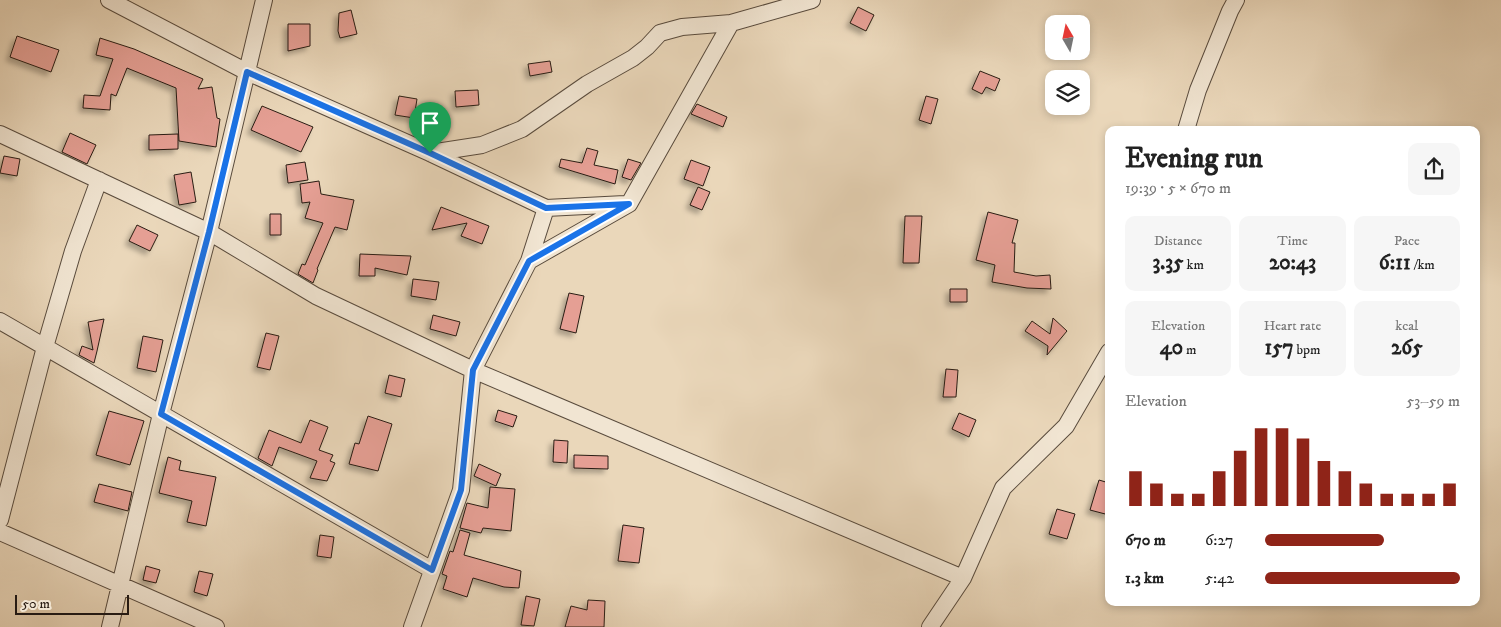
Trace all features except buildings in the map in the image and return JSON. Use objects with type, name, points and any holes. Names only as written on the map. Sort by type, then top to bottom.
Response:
[{"type":"street","points":[[109,0],[247,72],[430,153],[546,208],[629,204]]},
{"type":"street","points":[[110,627],[161,414],[209,232],[264,0]]},
{"type":"street","points":[[430,153],[482,146],[522,129],[587,84],[633,58],[660,33],[682,27],[731,23],[812,0]]},
{"type":"street","points":[[1187,126],[1198,90],[1236,0]]},
{"type":"street","points":[[529,261],[629,204],[731,23]]},
{"type":"street","points":[[0,134],[209,232],[316,296],[473,370],[963,578]]},
{"type":"street","points":[[0,520],[45,347],[73,251],[98,180]]},
{"type":"street","points":[[412,627],[461,490],[473,370],[529,261],[546,208]]},
{"type":"street","points":[[0,321],[432,570]]},
{"type":"street","points":[[930,627],[963,578],[1003,488],[1066,426],[1105,359]]},
{"type":"street","points":[[0,532],[216,627]]},
{"type":"route","points":[[247,72],[430,153],[546,208],[629,204],[529,261],[473,370],[461,490],[432,570],[161,414],[209,232],[247,72]]}]
